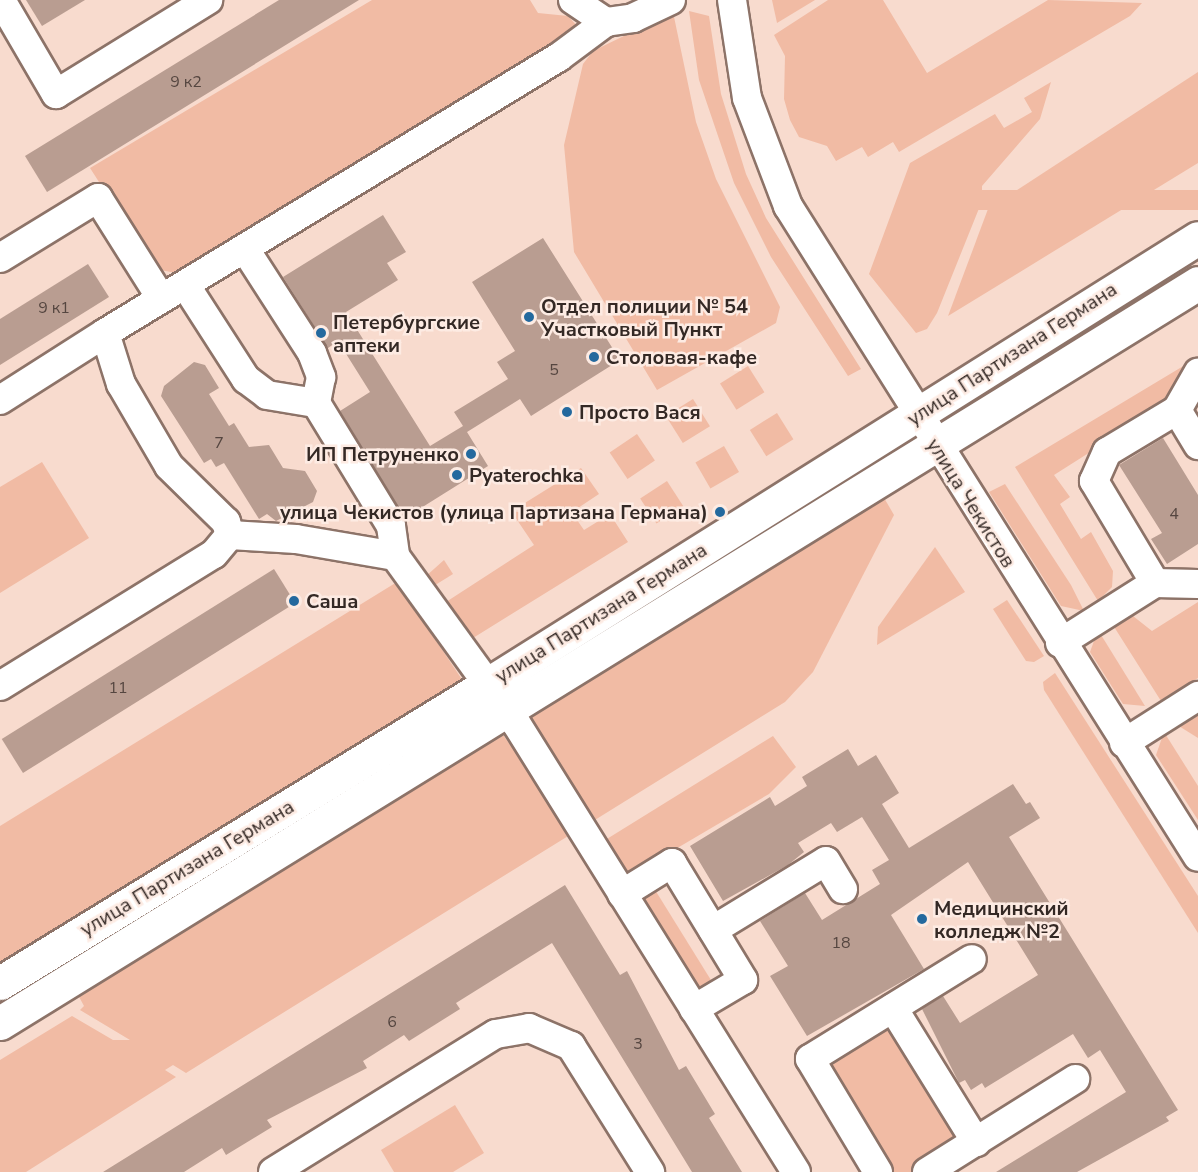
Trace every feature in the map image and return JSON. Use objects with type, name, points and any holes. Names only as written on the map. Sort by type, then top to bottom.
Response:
[{"type":"main road","name":"улица Партизана Германа","points":[[0,1023],[498,697],[915,415],[1198,238]]},
{"type":"main road","name":"улица Партизана Германа","points":[[0,983],[936,448],[1198,283]]},
{"type":"street","points":[[1,0],[56,94],[208,0]]},
{"type":"street","points":[[573,0],[606,21]]},
{"type":"street","points":[[0,400],[105,333],[559,57],[606,21],[633,18],[671,0]]},
{"type":"street","name":"улица Чекистов","points":[[732,0],[747,98],[771,171],[809,245],[1198,857]]},
{"type":"street","points":[[0,258],[98,198],[246,379],[267,395],[316,403]]},
{"type":"street","points":[[245,249],[312,353],[321,377],[316,403],[391,526],[395,556],[498,697],[796,1172]]},
{"type":"street","points":[[105,333],[121,384],[169,466],[220,516],[230,535]]},
{"type":"street","points":[[1155,583],[1094,481],[1107,452],[1178,410],[1198,373]]},
{"type":"street","points":[[1178,410],[1198,445]]},
{"type":"street","points":[[230,535],[296,539],[395,556]]},
{"type":"street","points":[[0,686],[214,554],[230,535]]},
{"type":"street","points":[[1060,643],[1155,583],[1198,584]]},
{"type":"street","points":[[1124,743],[1198,696]]},
{"type":"street","points":[[713,930],[826,861],[843,889]]},
{"type":"street","points":[[622,894],[672,864],[743,980],[694,1009]]},
{"type":"street","points":[[878,1172],[810,1059],[972,959]]},
{"type":"street","points":[[893,1008],[976,1142]]},
{"type":"street","points":[[273,1172],[496,1034],[529,1028],[572,1046],[650,1172]]},
{"type":"street","points":[[927,1172],[1075,1079]]},
{"type":"shaded area","points":[[372,0],[530,0],[538,13],[568,16],[578,27],[187,275],[155,269],[90,168]]},
{"type":"shaded area","points":[[772,0],[815,0],[777,23]]},
{"type":"shaded area","points":[[828,0],[883,0],[927,73],[1048,0],[1142,3],[1130,16],[899,152],[893,142],[868,157],[862,147],[836,161],[827,146],[799,137],[790,120],[784,99],[785,56],[774,35]]},
{"type":"shaded area","points":[[689,11],[709,16],[721,94],[746,174],[766,218],[861,369],[848,376],[771,257],[734,183],[699,80]]},
{"type":"shaded area","points":[[673,12],[696,122],[716,179],[780,307],[776,323],[657,390],[574,252],[564,145],[583,64],[593,51]]},
{"type":"shaded area","points":[[1198,72],[1198,163],[948,316],[988,209]]},
{"type":"shaded area","points":[[1051,82],[1040,119],[982,186],[982,201],[937,313],[927,329],[916,333],[869,274],[910,163],[995,114],[1004,128],[1032,112],[1024,98]]},
{"type":"shaded area","points":[[912,190],[1198,190],[1198,210],[912,210]]},
{"type":"shaded area","points":[[1190,362],[1169,402],[1054,475],[1070,497],[1060,504],[1081,539],[1091,532],[1113,571],[1112,587],[1098,601],[1015,467]]},
{"type":"shaded area","points":[[748,366],[764,392],[736,410],[720,383]]},
{"type":"shaded area","points":[[693,399],[710,426],[683,443],[666,416]]},
{"type":"shaded area","points":[[777,413],[793,439],[766,456],[750,430]]},
{"type":"shaded area","points":[[637,434],[655,461],[628,479],[610,452]]},
{"type":"shaded area","points":[[724,446],[739,472],[710,488],[695,462]]},
{"type":"shaded area","points":[[42,462],[89,538],[0,593],[0,487]]},
{"type":"shaded area","points":[[581,468],[599,494],[572,512],[520,506]]},
{"type":"shaded area","points":[[667,481],[683,506],[657,524],[640,498]]},
{"type":"shaded area","points":[[1005,484],[1071,585],[1084,611],[1061,606],[989,492]]},
{"type":"shaded area","points":[[883,496],[894,515],[813,672],[785,702],[590,823],[529,720],[530,713]]},
{"type":"shaded area","points":[[511,511],[577,520],[584,530],[610,514],[628,542],[465,643],[446,602],[534,545]]},
{"type":"shaded area","points":[[935,547],[965,592],[877,645],[878,627]]},
{"type":"shaded area","points":[[444,560],[453,574],[432,587],[425,577]]},
{"type":"shaded area","points":[[397,582],[463,681],[0,967],[0,826]]},
{"type":"shaded area","points":[[1007,600],[1044,656],[1034,662],[1026,661],[993,609]]},
{"type":"shaded area","points":[[1198,602],[1198,678],[1161,701],[1111,622],[1133,616],[1152,631]]},
{"type":"shaded area","points":[[1098,630],[1145,706],[1123,704],[1090,652]]},
{"type":"shaded area","points":[[1055,673],[1198,896],[1198,933],[1044,690],[1043,682]]},
{"type":"shaded area","points":[[1198,708],[1198,738],[1174,723]]},
{"type":"shaded area","points":[[501,732],[573,833],[186,1073],[173,1065],[165,1070],[176,1077],[26,1172],[0,1172],[0,1060],[72,1016],[113,1040],[130,1040],[80,1010],[84,1006],[77,993]]},
{"type":"shaded area","points":[[1164,732],[1198,786],[1198,820],[1156,755]]},
{"type":"shaded area","points":[[773,736],[796,767],[769,794],[628,877],[602,842]]},
{"type":"shaded area","points":[[652,885],[714,985],[702,992],[694,991],[641,904],[642,890]]},
{"type":"shaded area","points":[[889,1027],[961,1133],[917,1172],[883,1172],[827,1066]]},
{"type":"shaded area","points":[[455,1105],[484,1153],[453,1172],[394,1172],[381,1150]]},
{"type":"building","points":[[26,0],[85,0],[42,26]]},
{"type":"building","points":[[279,0],[359,0],[47,192],[25,156]]},
{"type":"building","points":[[383,215],[406,252],[387,263],[398,280],[346,312],[430,446],[463,426],[454,412],[508,379],[497,362],[515,351],[472,282],[543,238],[620,360],[531,416],[520,399],[467,432],[488,466],[405,518],[340,411],[370,392],[338,341],[328,348],[283,277]]},
{"type":"building","points":[[88,264],[109,297],[0,365],[0,319]]},
{"type":"building","points":[[194,362],[205,365],[219,388],[209,394],[229,426],[234,423],[249,447],[269,445],[283,468],[305,471],[317,491],[313,502],[276,521],[267,514],[259,519],[224,463],[216,467],[211,459],[204,463],[161,396],[164,386]]},
{"type":"building","points":[[1163,438],[1198,495],[1198,544],[1167,564],[1151,539],[1162,533],[1119,465]]},
{"type":"building","points":[[274,569],[295,603],[23,773],[2,739]]},
{"type":"building","points":[[848,749],[858,766],[876,755],[899,793],[882,804],[909,848],[1013,784],[1026,804],[1030,802],[1040,818],[1009,837],[1178,1110],[1166,1117],[1169,1121],[1077,1172],[996,1172],[1126,1092],[1100,1050],[1088,1058],[1073,1034],[985,1088],[982,1083],[971,1090],[965,1080],[959,1083],[922,1009],[943,996],[960,1023],[1038,975],[968,862],[891,915],[924,969],[807,1036],[770,976],[788,966],[760,921],[805,893],[822,920],[880,884],[872,870],[889,860],[862,817],[837,832],[831,823],[798,843],[804,852],[788,865],[723,901],[690,846],[770,797],[775,806],[807,786],[802,777]]},
{"type":"building","points":[[565,885],[620,975],[627,971],[679,1070],[686,1066],[715,1114],[709,1118],[742,1172],[692,1172],[552,943],[456,1003],[460,1009],[409,1041],[404,1035],[363,1061],[367,1068],[267,1120],[272,1127],[226,1155],[222,1148],[184,1172],[103,1172]]},
{"type":"place","name":"Отдел полиции № 54 Участковый Пункт","points":[[529,317]]},
{"type":"place","name":"Петербургские аптеки","points":[[321,333]]},
{"type":"place","name":"Столовая-кафе","points":[[594,357]]},
{"type":"place","name":"Просто Вася","points":[[567,412]]},
{"type":"place","name":"ИП Петруненко","points":[[471,454]]},
{"type":"place","name":"Pyaterochka","points":[[457,475]]},
{"type":"place","name":"улица Чекистов (улица Партизана Германа)","points":[[720,512]]},
{"type":"place","name":"Саша","points":[[294,601]]},
{"type":"place","name":"Медицинский колледж №2","points":[[922,919]]}]
